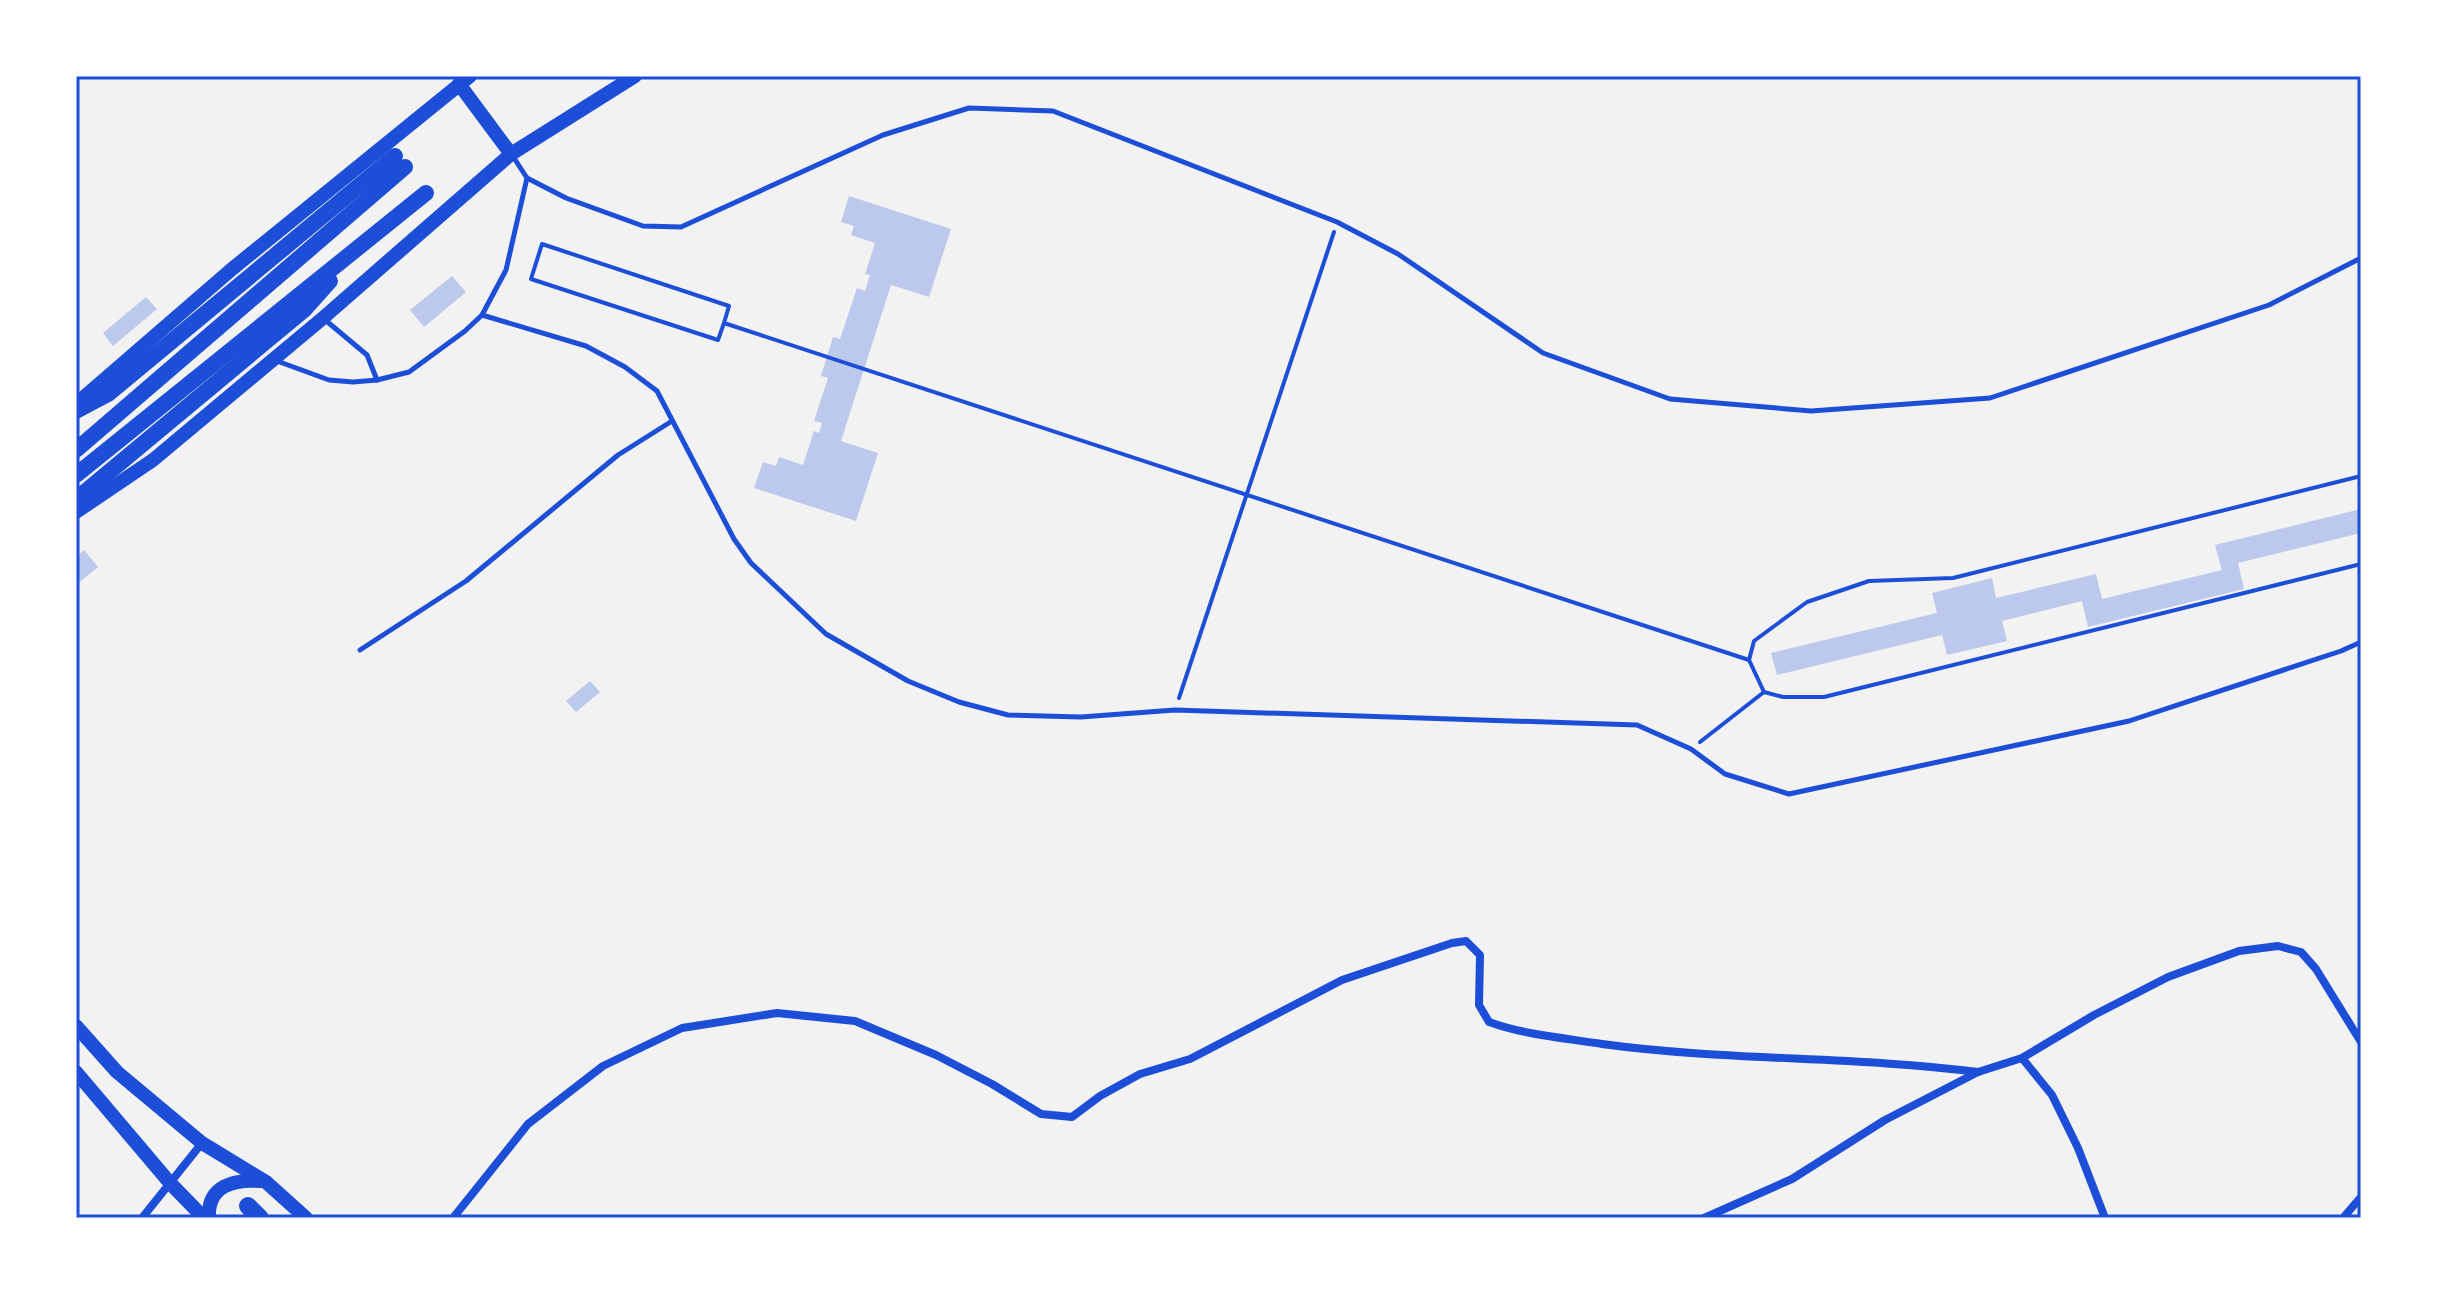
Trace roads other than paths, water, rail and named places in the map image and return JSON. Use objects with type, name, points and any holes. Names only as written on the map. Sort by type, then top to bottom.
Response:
[{"type":"main road","points":[[76,411],[108,394],[400,162],[78,448]]},
{"type":"main road","points":[[76,475],[426,193]]},
{"type":"main road","points":[[76,504],[85,492],[305,309],[366,242]]},
{"type":"street","points":[[76,512],[153,460],[323,318],[511,154],[635,76]]},
{"type":"street","points":[[76,404],[232,269],[464,80],[511,154]]},
{"type":"street","points":[[453,1218],[528,1124],[603,1066],[682,1028],[777,1013],[855,1021],[936,1055],[1041,1114],[1072,1117],[1100,1096],[1140,1074],[1190,1059],[1342,980],[1466,941],[1480,955],[1479,1005],[1489,1022],[1514,1031],[1652,1051],[1917,1064],[1978,1072]]},
{"type":"street","points":[[1704,1218],[1792,1179],[1885,1120],[1978,1072],[2022,1058],[2094,1015],[2168,977],[2239,951],[2278,946],[2301,952],[2316,969],[2361,1042]]},
{"type":"street","points":[[76,1026],[117,1072],[202,1143],[266,1182],[306,1218]]},
{"type":"street","points":[[2022,1058],[2052,1095],[2078,1148],[2105,1218]]},
{"type":"street","points":[[76,1072],[170,1183],[207,1218]]},
{"type":"street","points":[[142,1218],[202,1143]]},
{"type":"street","points":[[207,1218],[212,1199],[223,1187],[244,1180],[266,1182]]},
{"type":"street","points":[[2343,1218],[2361,1197]]},
{"type":"lane","points":[[511,154],[527,178],[566,198],[643,226],[681,227],[883,135],[940,117],[969,108],[1053,111],[1337,222],[1398,254],[1543,353],[1670,399],[1811,411],[1990,398],[2269,305],[2361,258]]},
{"type":"lane","points":[[272,360],[329,380],[377,380],[409,372],[482,315],[506,270],[527,178]]},
{"type":"lane","points":[[482,315],[586,346],[625,367],[657,391],[734,539],[751,563],[826,634],[921,686],[959,702],[1008,715],[1081,717],[1175,710],[1637,725],[1691,749],[1725,774],[1789,794],[2129,721],[2361,642]]},
{"type":"lane","points":[[323,318],[367,355],[377,380]]},
{"type":"lane","points":[[360,650],[466,581],[618,455],[672,421]]}]
